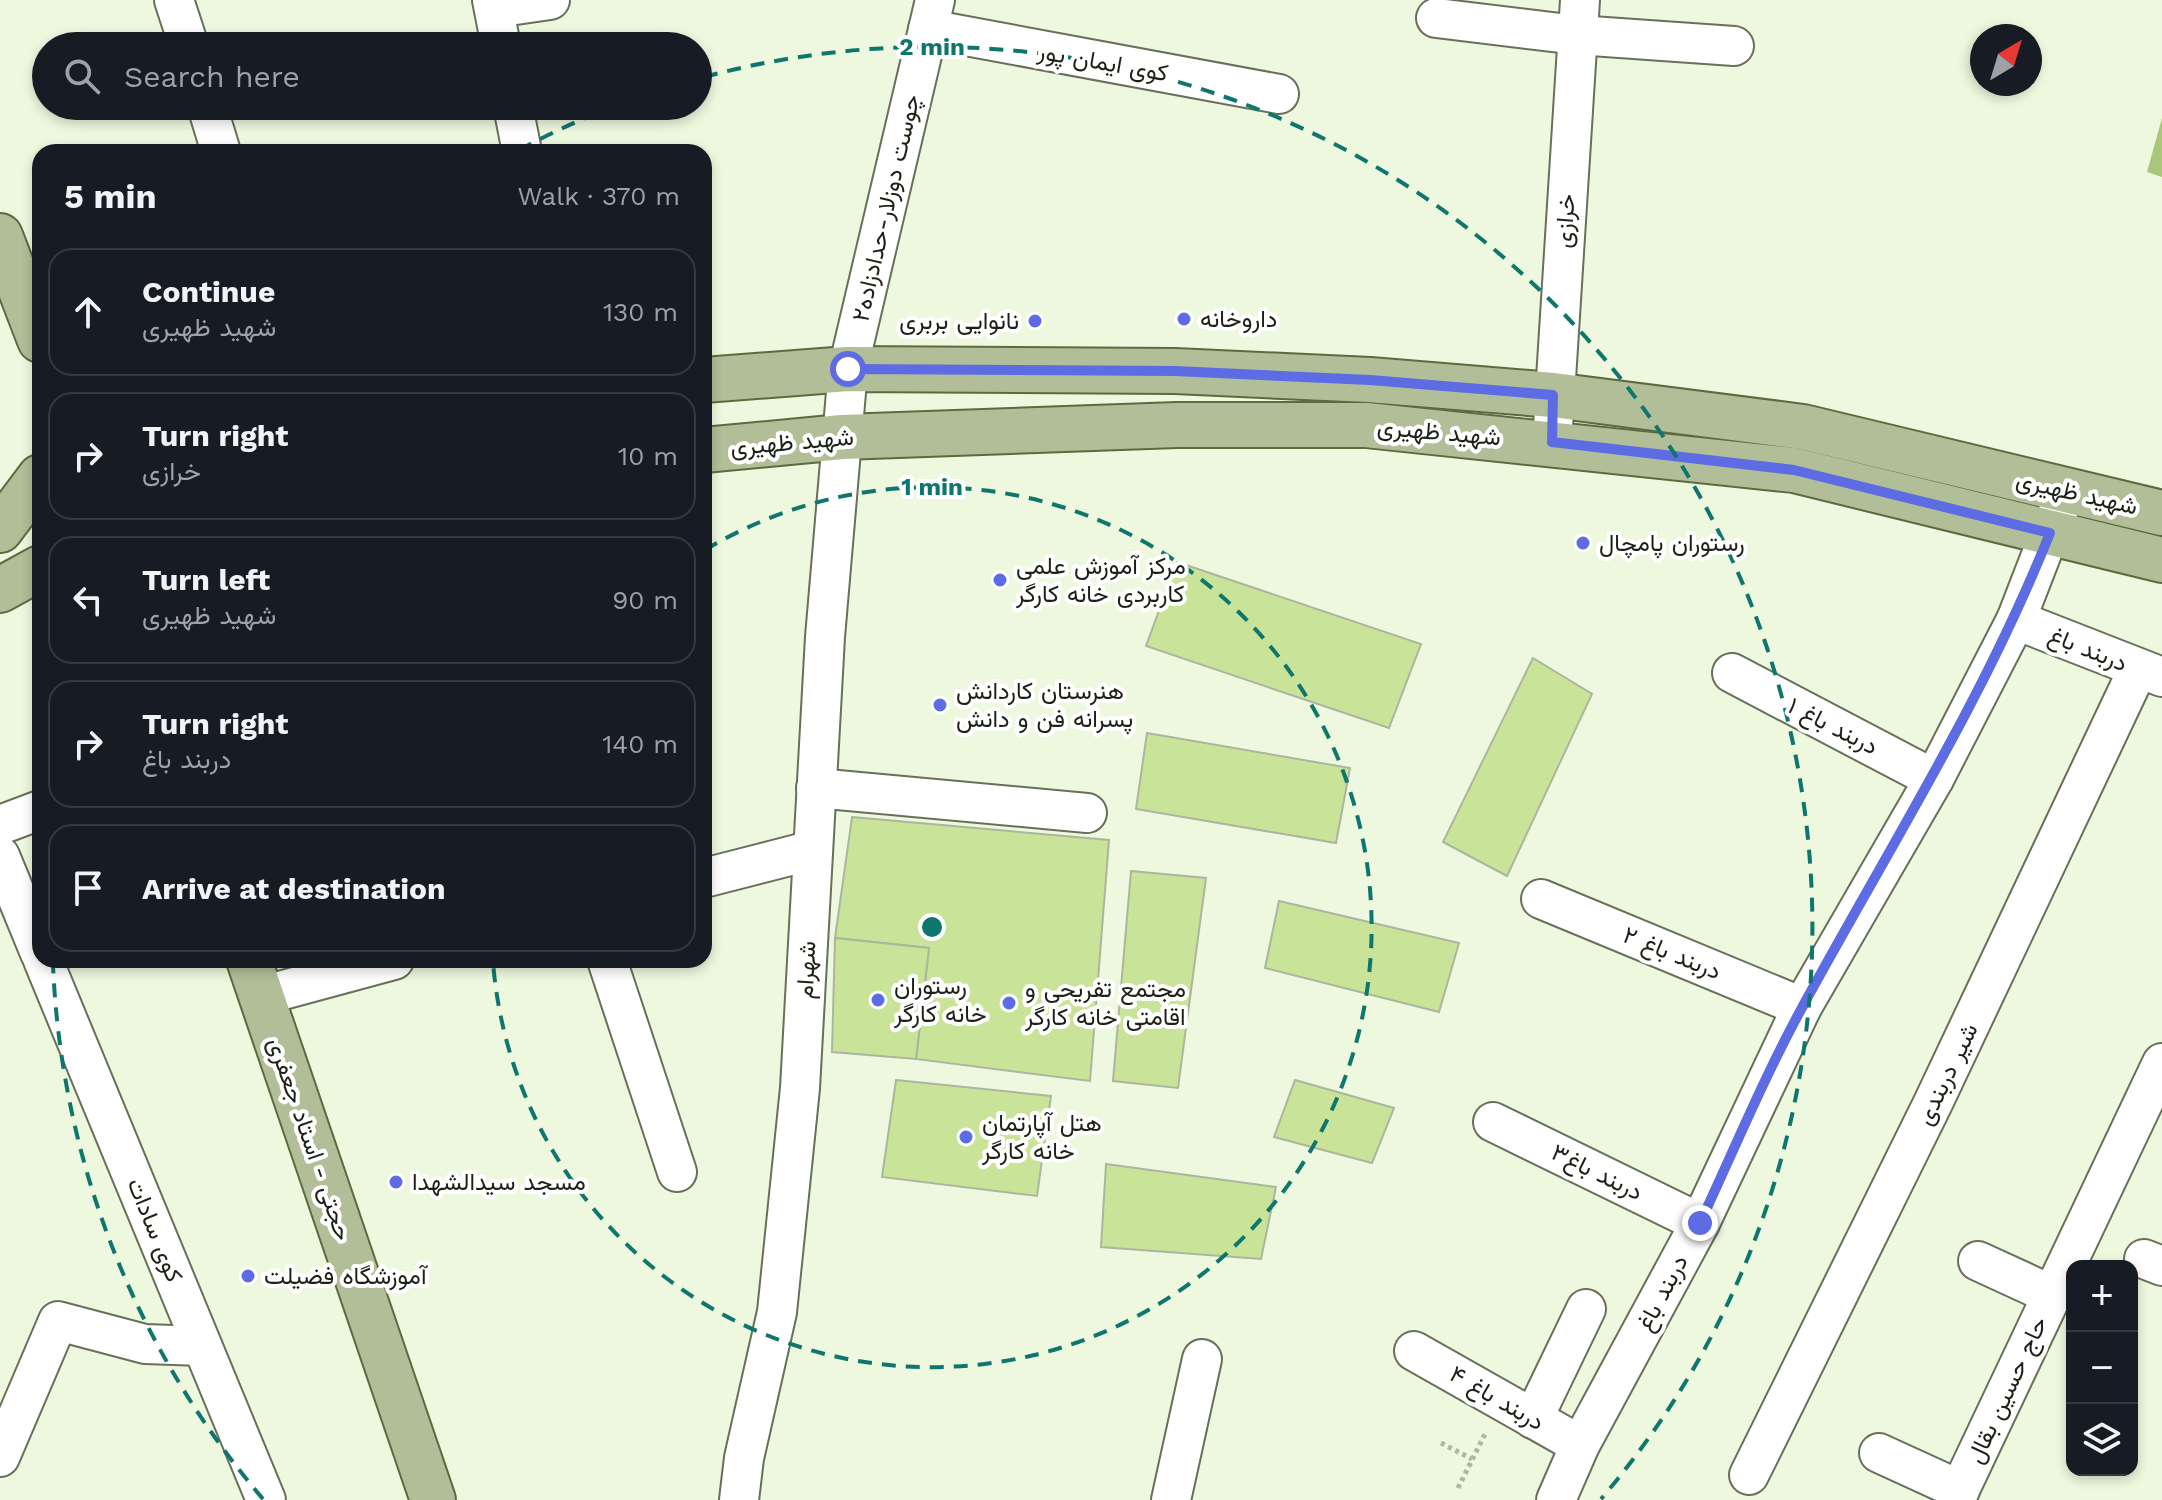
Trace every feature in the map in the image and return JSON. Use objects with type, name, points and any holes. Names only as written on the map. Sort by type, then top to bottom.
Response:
[{"type":"main road","points":[[0,236],[32,319]]},
{"type":"main road","name":"شهید ظهیری","points":[[712,379],[848,369],[1175,371],[1370,380],[1553,395],[1803,427],[2162,513]]},
{"type":"main road","name":"شهید ظهیری","points":[[712,449],[842,437],[1177,425],[1366,425],[1552,442],[1794,470],[2162,560]]},
{"type":"main road","points":[[0,530],[32,488]]},
{"type":"main road","points":[[0,590],[32,572]]},
{"type":"main road","name":"حجتی - استاد جعفری","points":[[255,978],[432,1500]]},
{"type":"street","points":[[174,0],[184,32]]},
{"type":"street","points":[[498,32],[493,4],[550,0]]},
{"type":"street","name":"کوی ایمان پور","points":[[931,14],[1279,94]]},
{"type":"street","name":"چوست دوزلار-حدادزاده۲","points":[[842,437],[848,369],[931,14]]},
{"type":"street","points":[[1436,18],[1579,18],[1734,46]]},
{"type":"street","name":"خرازی","points":[[1552,442],[1579,18]]},
{"type":"street","points":[[211,120],[219,144]]},
{"type":"street","points":[[516,120],[520,144]]},
{"type":"street","name":"شهرام","points":[[739,1500],[744,1458],[777,1312],[800,1088],[816,788],[842,437]]},
{"type":"street","name":"دربند باغ","points":[[1556,1500],[1580,1445],[1700,1223],[1802,1007],[1934,779],[2016,620],[2067,490]]},
{"type":"street","name":"دربند باغ","points":[[2016,620],[2150,673]]},
{"type":"street","name":"دربند باغ ۱","points":[[1732,673],[1934,779]]},
{"type":"street","name":"شیر دربندی","points":[[1749,1475],[2150,673]]},
{"type":"street","points":[[816,788],[1087,813]]},
{"type":"street","points":[[0,825],[32,813]]},
{"type":"street","points":[[712,876],[813,850]]},
{"type":"street","points":[[0,856],[32,934]]},
{"type":"street","name":"دربند باغ ۲","points":[[1541,899],[1802,1007]]},
{"type":"street","name":"کوی سادات","points":[[46,968],[266,1500]]},
{"type":"street","points":[[255,978],[332,968]]},
{"type":"street","points":[[610,968],[677,1172]]},
{"type":"street","name":"حاج حسین بقال","points":[[1957,1495],[2162,1063]]},
{"type":"street","name":"دربند باغ۳","points":[[1493,1122],[1700,1223]]},
{"type":"street","points":[[1978,1261],[2052,1295]]},
{"type":"street","points":[[1517,1410],[1586,1309]]},
{"type":"street","points":[[0,1457],[58,1321],[145,1344],[202,1346]]},
{"type":"street","name":"دربند باغ ۴","points":[[1414,1351],[1580,1445]]},
{"type":"street","points":[[1171,1500],[1202,1359]]},
{"type":"street","points":[[1879,1453],[1957,1495]]},
{"type":"path","points":[[1458,1488],[1472,1459],[1517,1410]]},
{"type":"path","points":[[1441,1443],[1472,1459]]},
{"type":"green space","points":[[2162,118],[2162,177],[2147,172]]},
{"type":"building","points":[[1177,562],[1421,644],[1389,728],[1146,646]]},
{"type":"building","points":[[1533,658],[1592,694],[1507,876],[1443,842]]},
{"type":"building","points":[[1147,733],[1350,768],[1336,843],[1136,809]]},
{"type":"building","name":"مجتمع تفریحی و اقامتی خانه کارگر","points":[[852,817],[1109,840],[1090,1081],[916,1059],[929,948],[835,938]]},
{"type":"building","points":[[1131,871],[1206,878],[1178,1088],[1113,1081]]},
{"type":"building","points":[[1279,901],[1459,943],[1439,1012],[1265,968]]},
{"type":"building","name":"رستوران خانه کارگر","points":[[835,938],[929,948],[916,1059],[832,1052]]},
{"type":"building","name":"هتل آپارتمان خانه کارگر","points":[[896,1080],[1051,1096],[1037,1196],[882,1177]]},
{"type":"building","points":[[1295,1080],[1394,1108],[1372,1163],[1274,1137]]},
{"type":"building","points":[[1106,1164],[1276,1187],[1261,1259],[1101,1247]]},
{"type":"place","name":"داروخانه","points":[[1184,319]]},
{"type":"place","name":"نانوایی بربری","points":[[1035,321]]},
{"type":"place","name":"رستوران پامچال","points":[[1583,543]]},
{"type":"place","name":"مرکز آموزش علمی کاربردی خانه کارگر","points":[[1000,580]]},
{"type":"place","name":"هنرستان کاردانش پسرانه فن و دانش","points":[[940,705]]},
{"type":"place","name":"رستوران خانه کارگر","points":[[878,1000]]},
{"type":"place","name":"مجتمع تفریحی و اقامتی خانه کارگر","points":[[1009,1003]]},
{"type":"place","name":"هتل آپارتمان خانه کارگر","points":[[966,1137]]},
{"type":"place","name":"مسجد سیدالشهدا","points":[[396,1182]]},
{"type":"place","name":"آموزشگاه فضیلت","points":[[248,1276]]},
{"type":"route","points":[[848,369],[1175,371],[1370,380],[1553,395],[1552,442],[1794,470],[2050,533],[2016,620],[1934,779],[1802,1007],[1700,1223]]}]
